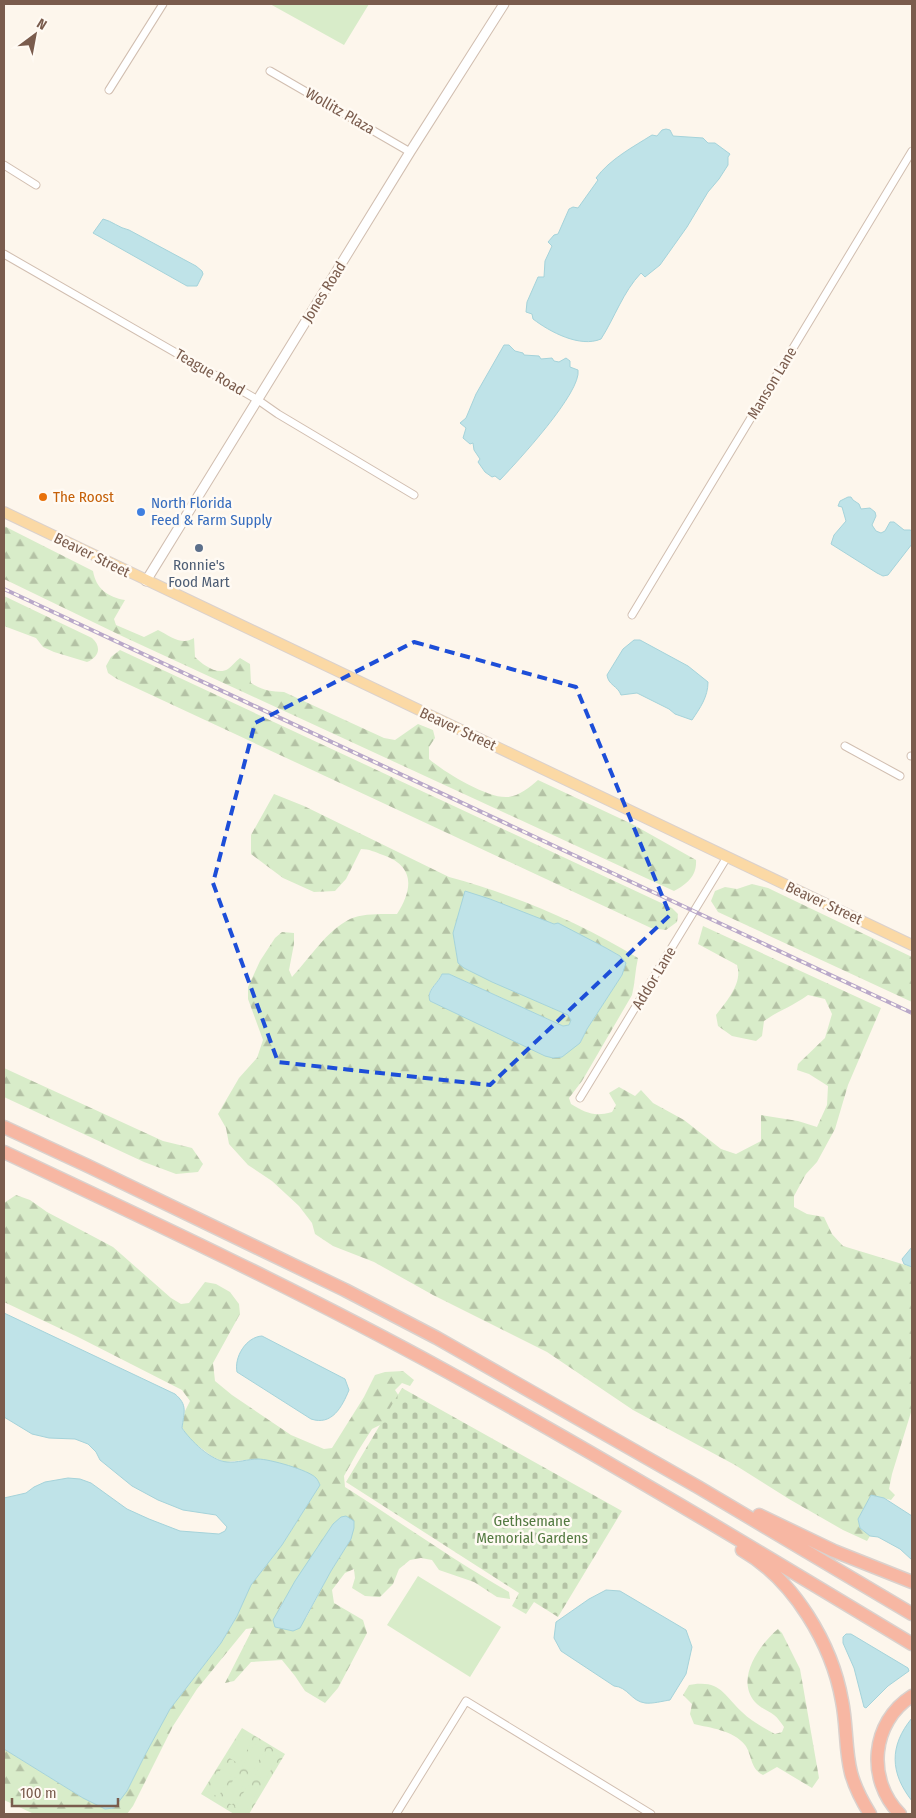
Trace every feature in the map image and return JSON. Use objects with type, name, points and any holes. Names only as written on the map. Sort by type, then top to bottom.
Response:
[{"type":"highway","points":[[4,1128],[88,1166],[378,1308],[445,1343],[698,1487],[912,1614]]},
{"type":"highway","points":[[4,1152],[149,1220],[444,1370],[671,1500],[912,1644]]},
{"type":"highway","points":[[698,1487],[834,1551],[912,1582]]},
{"type":"highway","points":[[671,1500],[697,1523],[746,1552],[774,1575],[806,1613],[825,1647],[836,1675],[842,1702],[851,1774],[870,1814]]},
{"type":"highway","points":[[900,1814],[888,1800],[880,1784],[877,1755],[882,1735],[890,1718],[912,1696]]},
{"type":"main road","name":"Beaver Street","points":[[4,512],[912,945]]},
{"type":"street","points":[[109,90],[163,4]]},
{"type":"street","name":"Jones Road","points":[[146,581],[410,152],[504,4]]},
{"type":"street","name":"Wollitz Plaza","points":[[270,71],[410,152]]},
{"type":"street","name":"Manson Lane","points":[[632,615],[912,152]]},
{"type":"street","points":[[4,165],[36,185]]},
{"type":"street","name":"Teague Road","points":[[4,254],[258,400],[278,414],[414,495]]},
{"type":"street","points":[[846,746],[900,776]]},
{"type":"street","name":"Addor Lane","points":[[580,1098],[727,857]]},
{"type":"street","points":[[396,1814],[466,1701],[651,1814]]},
{"type":"highlighted area","points":[[414,642],[576,687],[670,915],[490,1085],[278,1062],[213,883],[255,723]]},
{"type":"green space","points":[[270,4],[369,4],[344,45]]},
{"type":"green space","points":[[4,526],[93,571],[97,583],[104,591],[113,597],[125,600],[114,619],[116,625],[144,637],[158,630],[180,641],[194,638],[195,657],[210,668],[224,671],[240,658],[250,664],[251,683],[267,690],[284,692],[384,738],[395,740],[418,724],[433,730],[435,738],[429,747],[429,759],[467,784],[489,794],[508,797],[520,793],[538,780],[632,824],[696,860],[693,875],[674,891],[124,637],[4,579]]},
{"type":"green space","points":[[4,596],[92,638],[97,645],[98,652],[87,662],[54,652],[43,647],[36,638],[4,626]]},
{"type":"green space","points":[[120,650],[672,908],[678,914],[677,922],[666,930],[651,928],[117,679],[108,673],[106,666],[111,657]]},
{"type":"green space","points":[[274,794],[304,806],[449,877],[498,892],[570,921],[638,958],[632,995],[582,1081],[569,1098],[571,1104],[590,1113],[612,1112],[616,1105],[609,1093],[619,1087],[635,1096],[641,1090],[653,1103],[684,1120],[721,1149],[736,1154],[761,1141],[761,1115],[798,1121],[817,1127],[827,1105],[828,1086],[809,1074],[797,1070],[798,1064],[825,1038],[832,1014],[825,999],[808,995],[764,1021],[762,1036],[756,1041],[732,1036],[718,1026],[716,1015],[736,985],[738,978],[737,965],[698,944],[703,926],[881,1008],[848,1085],[835,1129],[817,1162],[806,1174],[794,1196],[794,1207],[807,1214],[824,1217],[832,1234],[843,1246],[912,1267],[912,1409],[889,1489],[895,1495],[891,1500],[871,1495],[858,1519],[860,1528],[870,1536],[867,1541],[843,1530],[735,1465],[633,1410],[547,1352],[433,1295],[374,1262],[333,1246],[315,1234],[312,1223],[299,1206],[272,1181],[248,1165],[229,1144],[226,1128],[218,1114],[239,1078],[257,1058],[263,1040],[248,999],[248,987],[260,961],[275,938],[282,932],[294,933],[289,970],[292,977],[333,930],[341,924],[361,916],[397,914],[406,896],[408,887],[406,872],[401,865],[383,855],[361,849],[346,879],[335,891],[314,892],[283,878],[251,854],[251,835]],"holes":[[[490,899],[572,932],[620,956],[622,975],[580,1043],[553,1058],[430,1001],[429,994],[442,974],[449,974],[563,1026],[569,1025],[571,1020],[568,1015],[464,968],[457,957],[454,938]]]},
{"type":"green space","points":[[752,884],[768,888],[912,957],[912,1002],[718,912],[711,901],[715,891],[725,887],[737,889]]},
{"type":"green space","points":[[4,1068],[163,1141],[192,1148],[203,1164],[198,1172],[176,1174],[144,1162],[4,1097]]},
{"type":"green space","points":[[16,1195],[30,1200],[47,1212],[113,1247],[171,1298],[181,1304],[189,1303],[205,1282],[216,1284],[230,1292],[239,1304],[240,1314],[213,1363],[215,1381],[232,1395],[291,1435],[324,1449],[332,1448],[364,1397],[375,1375],[385,1372],[403,1371],[414,1380],[410,1386],[402,1383],[395,1390],[401,1399],[388,1421],[372,1429],[358,1451],[344,1476],[345,1487],[509,1592],[510,1599],[497,1597],[474,1582],[439,1570],[432,1560],[421,1558],[410,1560],[399,1569],[393,1584],[380,1597],[365,1596],[352,1588],[355,1578],[354,1569],[345,1573],[332,1590],[334,1603],[363,1620],[367,1633],[338,1688],[325,1703],[305,1691],[282,1660],[251,1662],[234,1681],[225,1683],[253,1628],[246,1629],[197,1689],[173,1726],[133,1806],[127,1814],[34,1814],[4,1800],[4,1749],[83,1798],[127,1791],[170,1709],[221,1643],[237,1616],[251,1585],[282,1545],[320,1485],[316,1478],[301,1470],[257,1459],[225,1462],[213,1457],[189,1439],[182,1427],[185,1411],[190,1401],[182,1390],[4,1302],[4,1203]],"holes":[[[333,1524],[351,1539],[331,1571],[306,1618],[282,1628],[275,1627],[279,1608]]]},
{"type":"green space","name":"Gethsemane Memorial Gardens","points":[[402,1388],[622,1511],[558,1617],[534,1602],[526,1614],[512,1606],[519,1593],[346,1482]]},
{"type":"green space","points":[[418,1576],[501,1627],[470,1677],[387,1625]]},
{"type":"green space","points":[[778,1629],[782,1633],[800,1669],[819,1778],[812,1788],[777,1767],[763,1775],[753,1765],[745,1745],[740,1740],[721,1730],[694,1724],[690,1714],[692,1704],[683,1695],[689,1685],[708,1684],[714,1686],[753,1721],[775,1734],[782,1732],[784,1727],[777,1718],[755,1702],[749,1693],[747,1683],[748,1673],[757,1653]]},
{"type":"green space","points":[[242,1728],[285,1754],[249,1814],[234,1814],[201,1794]]},
{"type":"green space","points":[[242,1736],[252,1742],[239,1764],[228,1757]]},
{"type":"green space","points":[[255,1744],[265,1750],[252,1772],[242,1766]]},
{"type":"green space","points":[[268,1752],[278,1758],[265,1780],[255,1774]]},
{"type":"green space","points":[[221,1769],[232,1775],[218,1797],[208,1791]]},
{"type":"green space","points":[[235,1777],[245,1783],[232,1805],[222,1799]]},
{"type":"green space","points":[[248,1785],[258,1791],[245,1813],[235,1807]]},
{"type":"water","points":[[662,130],[670,130],[673,136],[703,138],[708,143],[715,143],[730,154],[728,165],[660,265],[645,277],[641,273],[635,280],[624,296],[601,339],[584,342],[548,329],[533,319],[532,314],[526,312],[527,302],[538,277],[544,277],[545,261],[552,246],[548,242],[554,235],[558,234],[569,209],[573,207],[578,208],[598,180],[596,178],[608,165],[637,144],[652,135],[657,136]]},
{"type":"water","points":[[103,219],[129,230],[196,266],[203,274],[197,286],[187,286],[93,233]]},
{"type":"water","points":[[504,345],[509,345],[515,351],[524,355],[539,356],[541,359],[552,358],[554,361],[559,362],[566,358],[570,361],[570,367],[578,370],[570,394],[560,410],[500,480],[485,472],[478,462],[480,459],[474,450],[473,443],[470,444],[463,438],[466,428],[460,423],[466,418],[476,394]]},
{"type":"water","points":[[851,497],[859,504],[861,509],[870,508],[875,512],[876,516],[872,525],[876,531],[881,533],[885,531],[890,522],[894,522],[904,530],[912,531],[912,544],[888,575],[883,576],[877,573],[831,544],[834,535],[846,521],[842,507],[838,506],[840,501]]},
{"type":"water","points":[[634,640],[640,640],[688,666],[708,682],[701,707],[692,720],[675,714],[637,693],[621,695],[618,689],[609,681],[607,675],[623,649]]},
{"type":"water","points":[[465,891],[554,924],[558,923],[620,956],[626,963],[622,975],[580,1043],[562,1057],[553,1058],[545,1056],[430,1001],[431,990],[442,974],[449,974],[563,1026],[569,1025],[571,1020],[568,1015],[492,982],[458,963],[453,933]]},
{"type":"water","points":[[912,1247],[912,1267],[904,1264],[902,1259]]},
{"type":"water","points":[[4,1313],[175,1394],[183,1405],[182,1428],[196,1444],[214,1458],[227,1462],[263,1459],[279,1463],[312,1475],[320,1485],[282,1545],[251,1585],[237,1616],[221,1643],[170,1709],[127,1791],[114,1808],[105,1809],[83,1798],[4,1749],[4,1498],[26,1493],[45,1482],[68,1478],[80,1479],[91,1483],[127,1509],[180,1531],[219,1534],[225,1531],[227,1527],[216,1515],[183,1510],[158,1500],[132,1486],[100,1460],[96,1452],[88,1444],[75,1439],[49,1438],[32,1434],[4,1417]]},
{"type":"water","points":[[262,1336],[345,1379],[349,1390],[335,1414],[325,1420],[311,1419],[237,1372],[237,1360],[242,1349],[251,1340]]},
{"type":"water","points":[[871,1495],[884,1498],[912,1516],[912,1560],[900,1549],[878,1537],[870,1536],[860,1528],[858,1519]]},
{"type":"water","points":[[346,1516],[354,1521],[351,1539],[300,1628],[293,1631],[275,1627],[273,1620],[295,1581],[333,1524],[341,1517]]},
{"type":"water","points":[[606,1590],[620,1591],[686,1630],[692,1647],[686,1674],[670,1700],[651,1703],[640,1702],[623,1689],[614,1686],[561,1651],[554,1638],[556,1622],[589,1599]]},
{"type":"water","points":[[846,1634],[851,1634],[908,1668],[909,1671],[888,1686],[866,1708],[864,1707],[854,1668],[843,1643],[843,1637]]},
{"type":"water","points":[[912,1718],[912,1801],[899,1780],[895,1760],[899,1739],[904,1728]]},
{"type":"railway","points":[[4,589],[912,1013]]},
{"type":"place","name":"The Roost","points":[[43,497]]},
{"type":"place","name":"North Florida Feed & Farm Supply","points":[[141,512]]},
{"type":"place","name":"Ronnie's Food Mart","points":[[199,548]]}]
